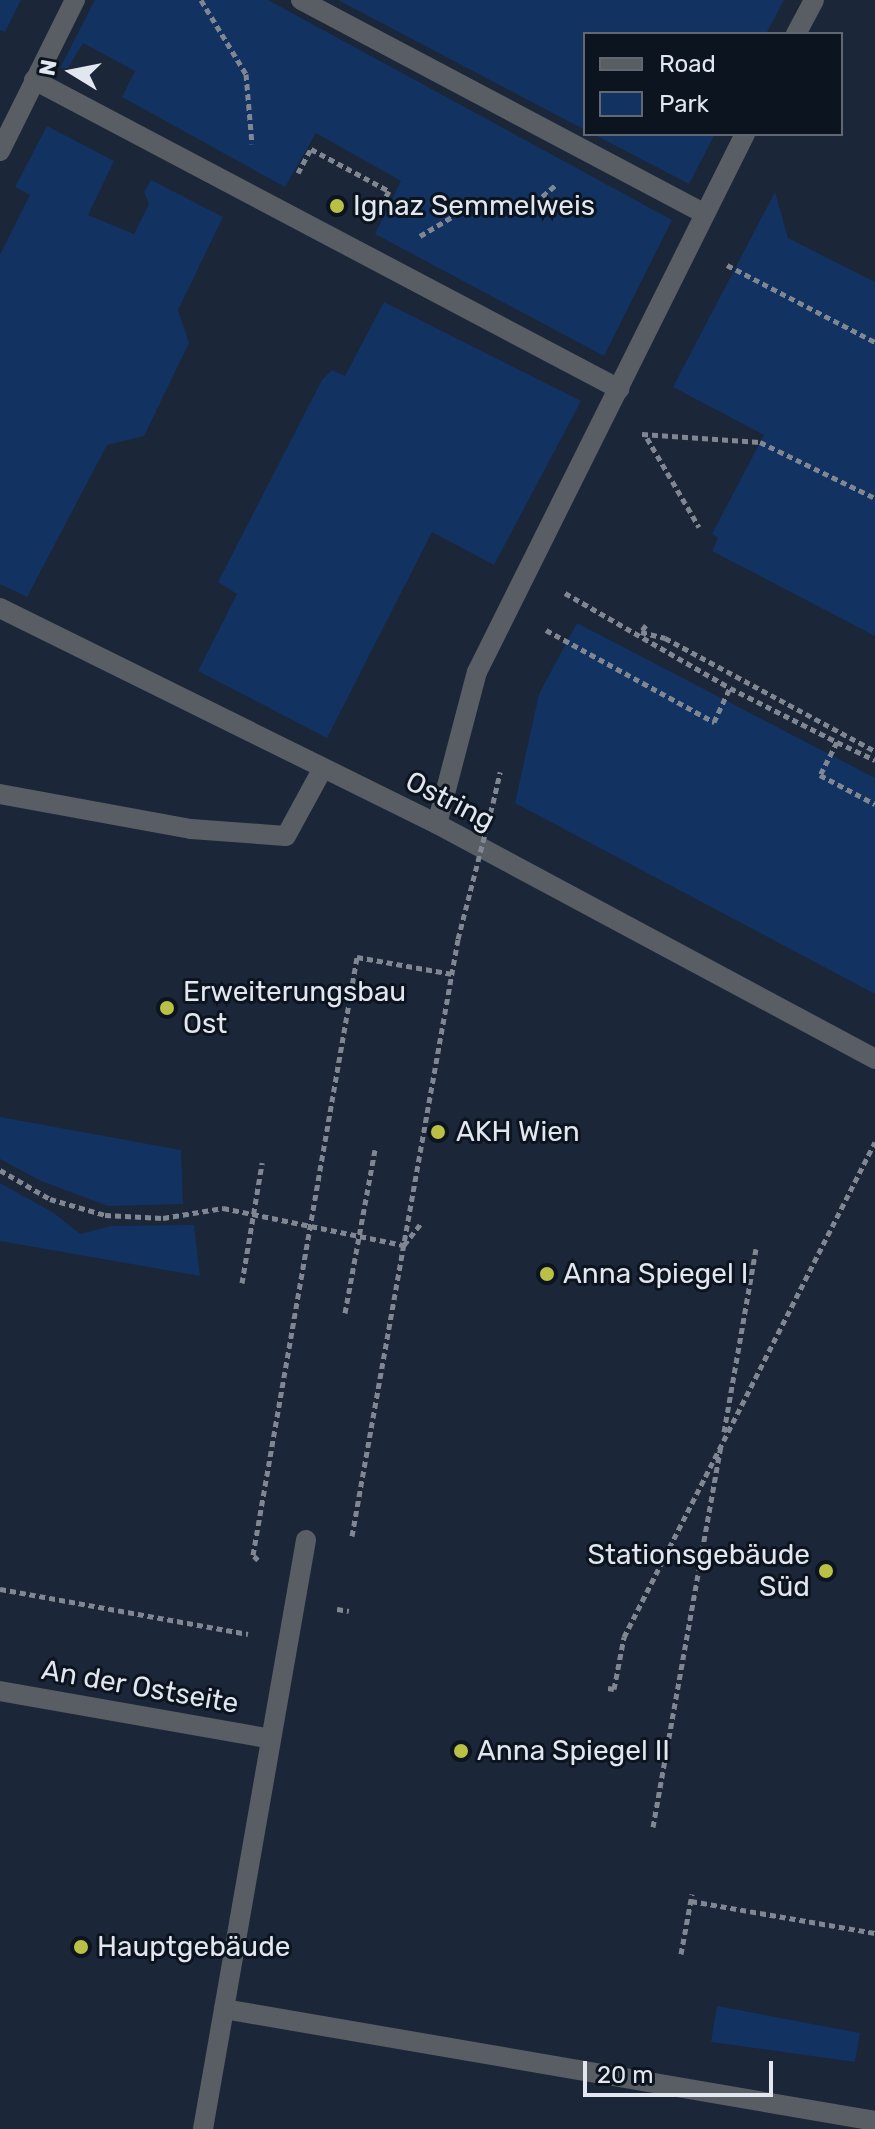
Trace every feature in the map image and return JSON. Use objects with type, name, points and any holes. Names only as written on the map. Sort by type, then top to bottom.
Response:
[{"type":"lane","points":[[0,151],[75,0]]},
{"type":"lane","points":[[301,0],[704,213]]},
{"type":"lane","points":[[797,32],[814,0]]},
{"type":"lane","points":[[34,80],[619,389]]},
{"type":"lane","points":[[437,824],[477,672],[744,136]]},
{"type":"lane","name":"Ostring","points":[[0,608],[322,770],[437,824],[873,1052]]},
{"type":"lane","points":[[0,794],[191,829],[286,836],[322,770]]},
{"type":"lane","points":[[203,2129],[306,1540]]},
{"type":"lane","name":"An der Ostseite","points":[[0,1691],[271,1739]]},
{"type":"lane","points":[[224,2009],[875,2121]]},
{"type":"path","points":[[201,0],[246,74],[256,197]]},
{"type":"path","points":[[378,261],[477,202],[535,203],[591,153]]},
{"type":"path","points":[[688,246],[875,342]]},
{"type":"path","points":[[699,527],[647,437],[760,442],[875,498]]},
{"type":"path","points":[[526,572],[641,632],[730,688],[875,760]]},
{"type":"path","points":[[641,632],[646,625]]},
{"type":"path","points":[[641,632],[665,638],[875,751]]},
{"type":"path","points":[[568,642],[714,722],[730,688]]},
{"type":"path","points":[[837,742],[820,775],[875,804]]},
{"type":"path","points":[[350,1545],[458,939],[493,803]]},
{"type":"path","points":[[253,1555],[357,957],[452,974]]},
{"type":"path","points":[[608,1688],[614,1689],[624,1637],[875,1142]]},
{"type":"path","points":[[345,1313],[375,1150]]},
{"type":"path","points":[[242,1283],[262,1163]]},
{"type":"path","points":[[0,1170],[50,1199],[105,1215],[163,1218],[223,1208],[252,1217],[404,1245]]},
{"type":"path","points":[[404,1245],[421,1223]]},
{"type":"path","points":[[653,1827],[756,1249]]},
{"type":"path","points":[[0,1589],[288,1641]]},
{"type":"path","points":[[681,1954],[691,1898],[875,1933]]},
{"type":"shaded area","name":"AKH Wien","points":[[0,0],[875,0],[875,2129],[0,2129]]},
{"type":"green space","points":[[0,0],[21,0],[5,32],[0,30]]},
{"type":"green space","points":[[95,0],[268,0],[672,220],[604,356],[375,234],[401,181],[316,133],[285,187],[122,97],[135,71],[83,43],[68,68],[60,68]]},
{"type":"green space","points":[[338,0],[784,0],[767,32],[583,32],[583,129]]},
{"type":"green space","points":[[47,126],[114,161],[88,215],[134,234],[149,204],[144,192],[151,180],[223,217],[178,310],[189,343],[144,436],[107,445],[27,597],[0,584],[0,255],[30,195],[15,187]]},
{"type":"green space","points":[[597,136],[714,136],[689,184]]},
{"type":"green space","points":[[775,192],[788,238],[875,282],[875,636],[712,551],[718,538],[712,534],[764,435],[673,387]]},
{"type":"green space","points":[[384,302],[581,401],[494,565],[432,532],[327,738],[198,671],[237,594],[218,582],[322,380],[332,370],[345,376]]},
{"type":"green space","points":[[577,623],[875,778],[875,994],[515,803],[539,694]]},
{"type":"green space","points":[[0,1117],[181,1150],[183,1204],[108,1206],[41,1181],[0,1159]]},
{"type":"green space","points":[[0,1183],[54,1213],[80,1234],[111,1226],[194,1225],[200,1276],[0,1241]]},
{"type":"green space","points":[[717,2006],[860,2033],[855,2062],[711,2042]]},
{"type":"place","name":"Ignaz Semmelweis","points":[[337,206]]},
{"type":"place","name":"Erweiterungsbau Ost","points":[[167,1008]]},
{"type":"place","name":"AKH Wien","points":[[438,1132]]},
{"type":"place","name":"Anna Spiegel I","points":[[547,1274]]},
{"type":"place","name":"Stationsgebäude Süd","points":[[826,1571]]},
{"type":"place","name":"Anna Spiegel II","points":[[461,1751]]},
{"type":"place","name":"Hauptgebäude","points":[[81,1947]]}]
